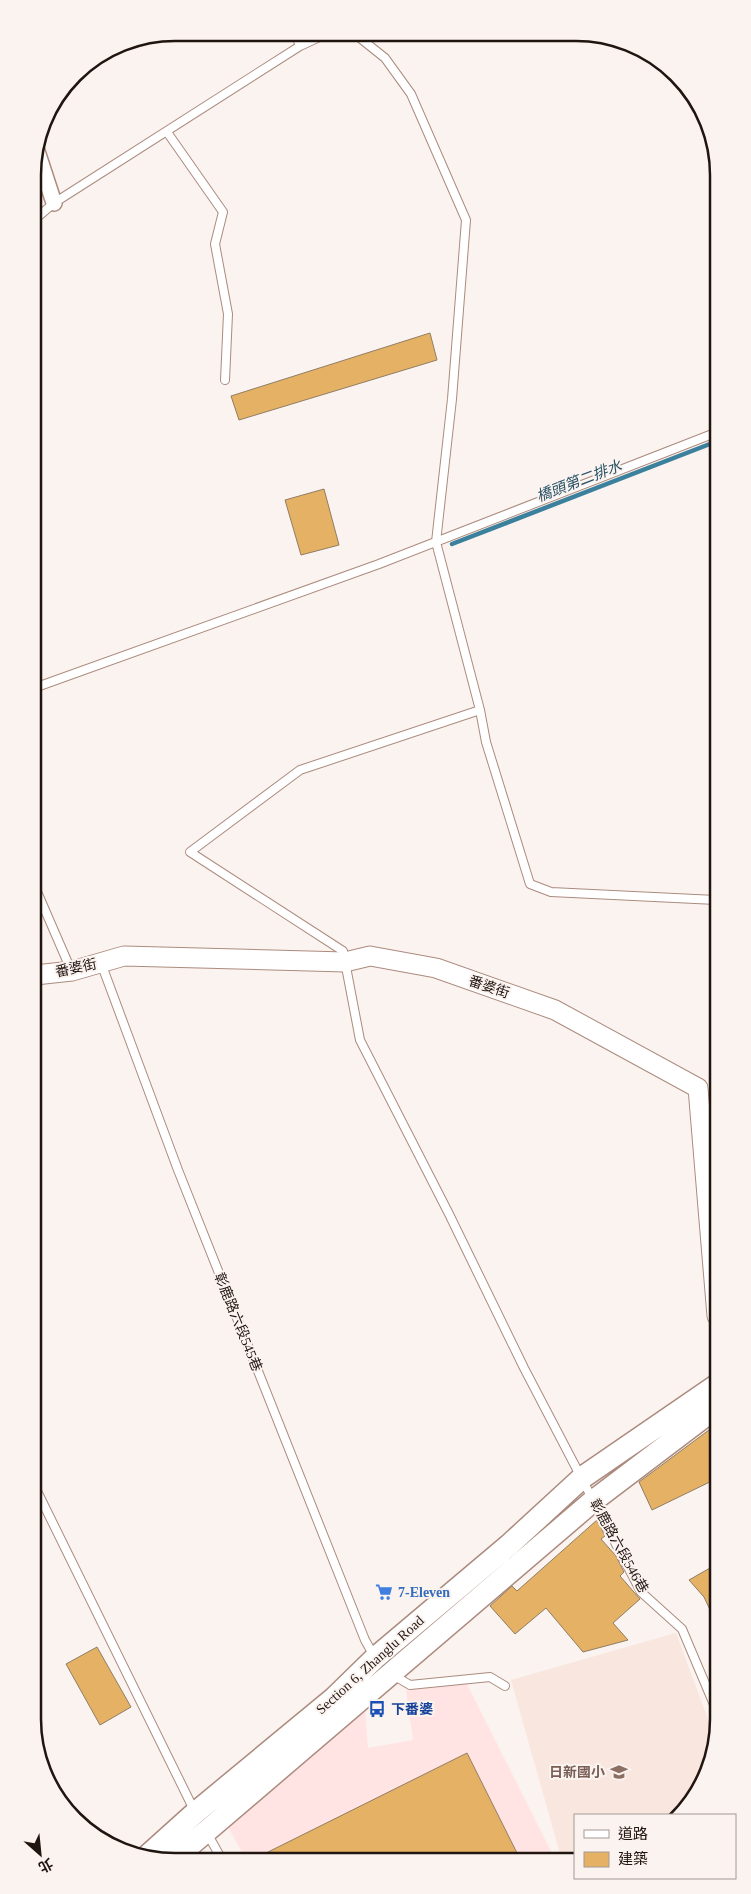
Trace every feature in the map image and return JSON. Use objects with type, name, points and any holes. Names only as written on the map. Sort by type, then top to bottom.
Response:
[{"type":"main road","name":"Section 6, Zhanglu Road","points":[[382,1666],[583,1477],[709,1390]]},
{"type":"main road","name":"Section 6, Zhanglu Road","points":[[156,1851],[200,1821],[334,1698],[382,1666],[709,1413]]},
{"type":"main road","name":"Section 6, Zhanglu Road","points":[[178,1853],[200,1821]]},
{"type":"street","points":[[42,166],[54,203]]},
{"type":"street","name":"番婆街","points":[[41,974],[72,972],[124,956],[345,962],[370,956],[436,968],[555,1010],[698,1088],[709,1224]]},
{"type":"lane","points":[[298,42],[300,46]]},
{"type":"lane","points":[[42,213],[54,203],[300,46],[310,42]]},
{"type":"lane","points":[[364,42],[385,58],[412,94],[466,220],[452,399],[436,542],[480,710],[486,742],[530,884],[552,892],[710,900]]},
{"type":"lane","points":[[167,132],[223,212],[215,244],[228,314],[224,380]]},
{"type":"lane","points":[[42,685],[436,542],[710,435]]},
{"type":"lane","points":[[345,962],[342,951],[190,852],[300,770],[480,710]]},
{"type":"lane","points":[[42,902],[72,972]]},
{"type":"lane","name":"彰鹿路六段546巷","points":[[345,962],[360,1040],[449,1214],[524,1368],[583,1477],[593,1501],[641,1592],[682,1629],[709,1693]]},
{"type":"lane","name":"彰鹿路六段545巷","points":[[101,963],[181,1180],[365,1640],[382,1666]]},
{"type":"lane","points":[[41,1501],[200,1821],[218,1853]]},
{"type":"lane","points":[[382,1666],[410,1685],[490,1677],[505,1686]]},
{"type":"shaded area","name":"日新國小","points":[[676,1633],[709,1722],[705,1754],[692,1786],[671,1814],[574,1814],[574,1853],[560,1853],[511,1680]]},
{"type":"shaded area","points":[[467,1684],[552,1853],[242,1853],[228,1827],[365,1707],[368,1748],[413,1740],[406,1690]]},
{"type":"building","points":[[430,333],[437,360],[239,420],[231,396]]},
{"type":"building","points":[[324,489],[339,545],[301,555],[285,500]]},
{"type":"building","points":[[709,1430],[709,1482],[652,1510],[639,1482]]},
{"type":"building","points":[[597,1520],[605,1536],[601,1539],[616,1556],[624,1572],[620,1576],[640,1599],[613,1623],[628,1640],[583,1652],[546,1608],[515,1634],[490,1606],[512,1586],[517,1591]]},
{"type":"building","points":[[709,1569],[709,1608],[704,1597],[689,1580]]},
{"type":"building","points":[[97,1647],[131,1707],[100,1725],[66,1664]]},
{"type":"building","points":[[467,1753],[517,1853],[266,1853]]},
{"type":"waterway","name":"橋頭第二排水","points":[[452,544],[710,444]]},
{"type":"place","name":"7-Eleven","points":[[384,1592]]},
{"type":"place","name":"下番婆","points":[[377,1709]]},
{"type":"place","name":"日新國小","points":[[619,1772]]}]
